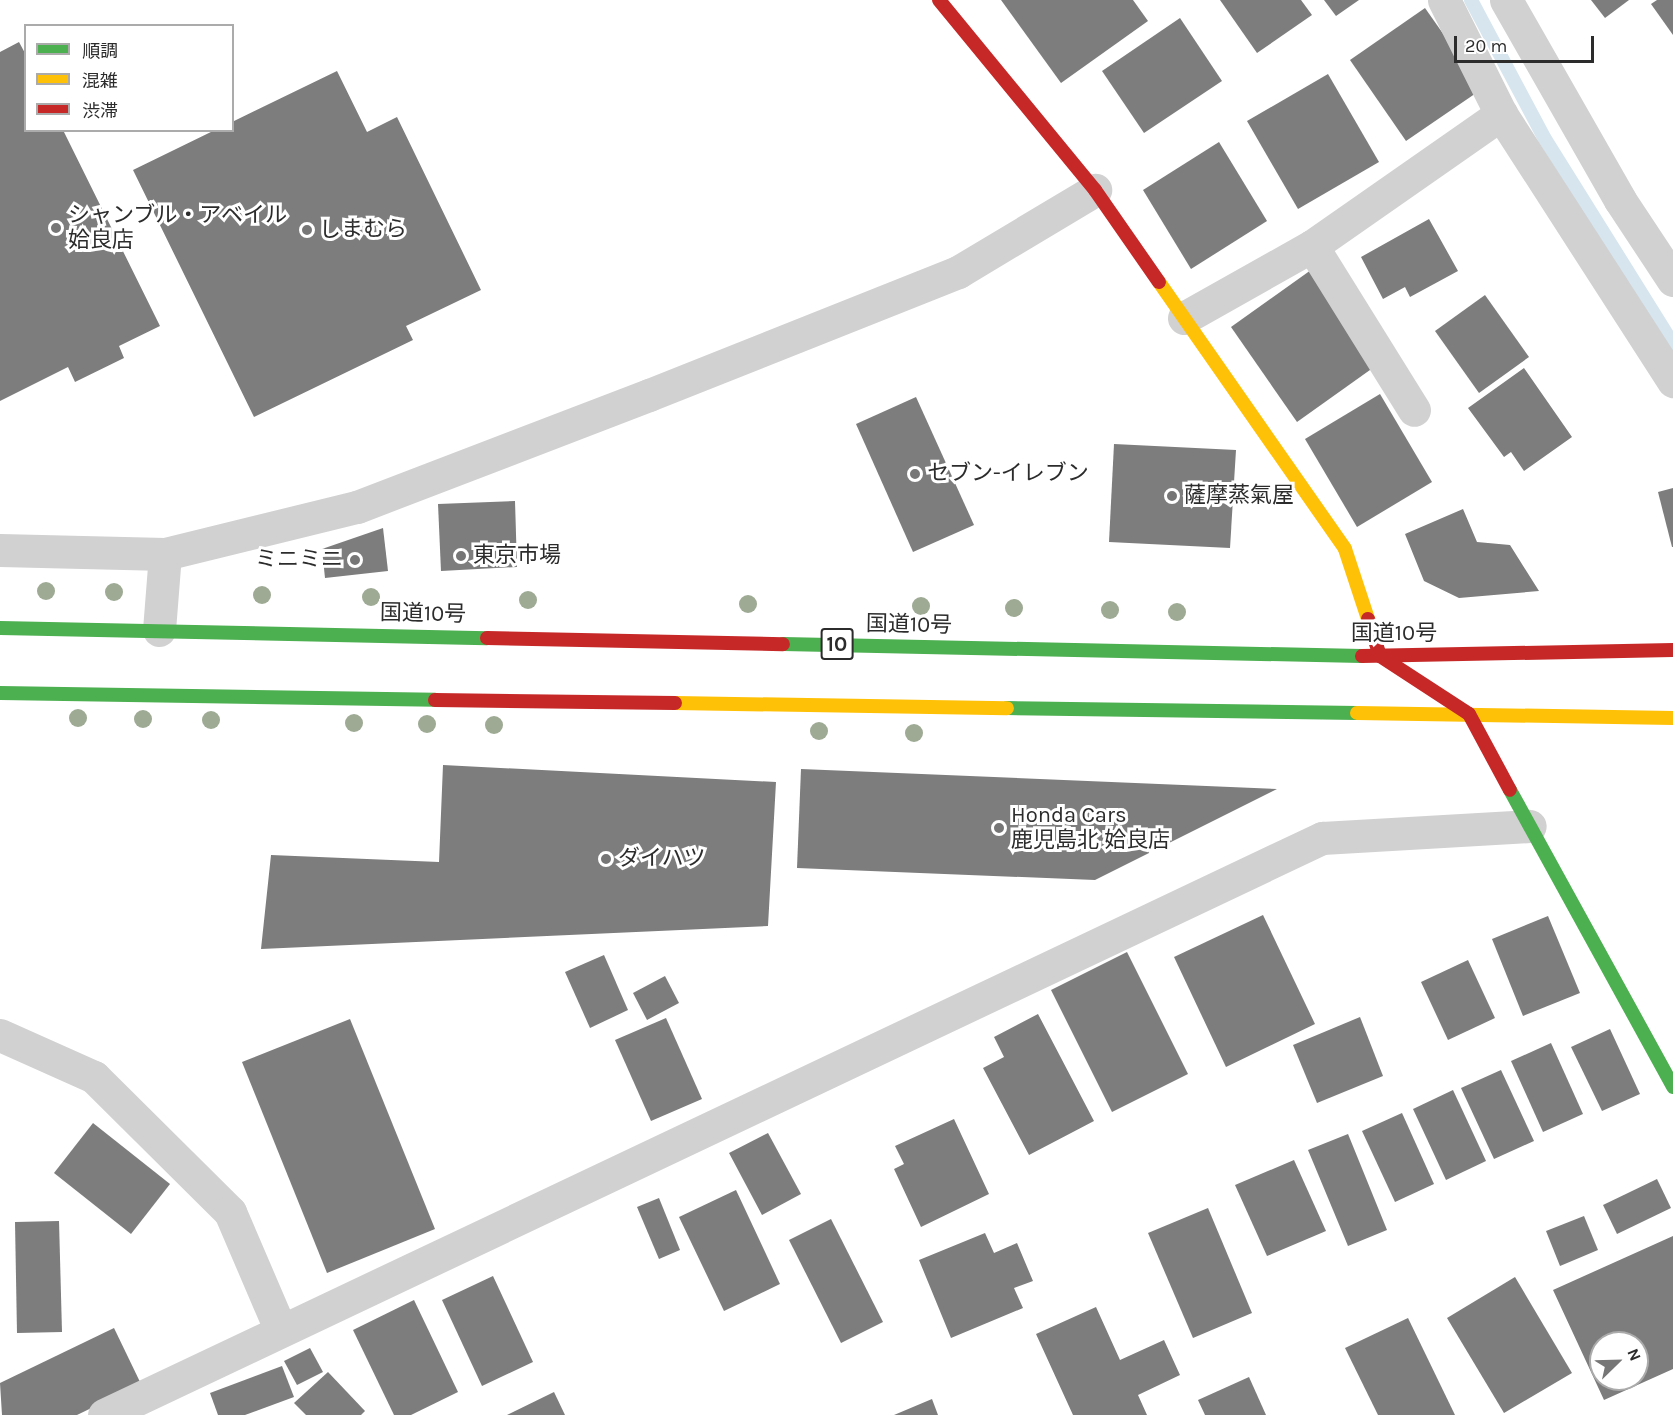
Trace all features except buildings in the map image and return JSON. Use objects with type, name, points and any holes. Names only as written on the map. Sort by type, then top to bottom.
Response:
[{"type":"main road","points":[[948,3],[1095,190],[1346,549],[1380,656],[1469,714],[1673,1087]]},
{"type":"main road","name":"国道10号","points":[[0,628],[1380,656],[1673,650]]},
{"type":"main road","points":[[0,693],[1673,718]]},
{"type":"street","points":[[1444,0],[1501,114],[1673,381]]},
{"type":"street","points":[[1506,0],[1620,200],[1673,280]]},
{"type":"street","points":[[1184,318],[1311,246],[1501,114]]},
{"type":"street","points":[[0,550],[165,554],[357,507],[649,395],[958,272],[1095,190]]},
{"type":"street","points":[[1311,246],[1414,410]]},
{"type":"street","points":[[159,630],[165,554]]},
{"type":"street","points":[[104,1415],[1322,838],[1530,826]]},
{"type":"street","points":[[0,1035],[94,1077],[230,1212],[281,1331]]},
{"type":"waterway","points":[[1471,0],[1545,139],[1673,344]]},
{"type":"traffic: fast","points":[[0,628],[487,638]]},
{"type":"traffic: fast","points":[[783,644],[1362,656]]},
{"type":"traffic: fast","points":[[0,693],[435,700]]},
{"type":"traffic: fast","points":[[1007,708],[1357,713]]},
{"type":"traffic: fast","points":[[1510,790],[1673,1087]]},
{"type":"traffic: slow","points":[[1159,282],[1345,549],[1368,619]]},
{"type":"traffic: slow","points":[[675,703],[1007,708]]},
{"type":"traffic: slow","points":[[1357,713],[1673,718]]},
{"type":"traffic: jam","points":[[939,0],[1095,190],[1159,282]]},
{"type":"traffic: jam","points":[[1368,619],[1380,656],[1469,714],[1510,790]]},
{"type":"traffic: jam","points":[[487,638],[783,644]]},
{"type":"traffic: jam","points":[[1362,656],[1673,650]]},
{"type":"traffic: jam","points":[[435,700],[675,703]]},
{"type":"place","name":"シャンブル・アベイル 姶良店","points":[[56,228]]},
{"type":"place","name":"しまむら","points":[[307,230]]},
{"type":"place","name":"セブン-イレブン","points":[[915,474]]},
{"type":"place","name":"薩摩蒸氣屋","points":[[1172,496]]},
{"type":"place","name":"東京市場","points":[[461,556]]},
{"type":"place","name":"ミニミニ","points":[[355,560]]},
{"type":"place","name":"Honda Cars 鹿児島北 姶良店","points":[[999,828]]},
{"type":"place","name":"ダイハツ","points":[[606,859]]}]
